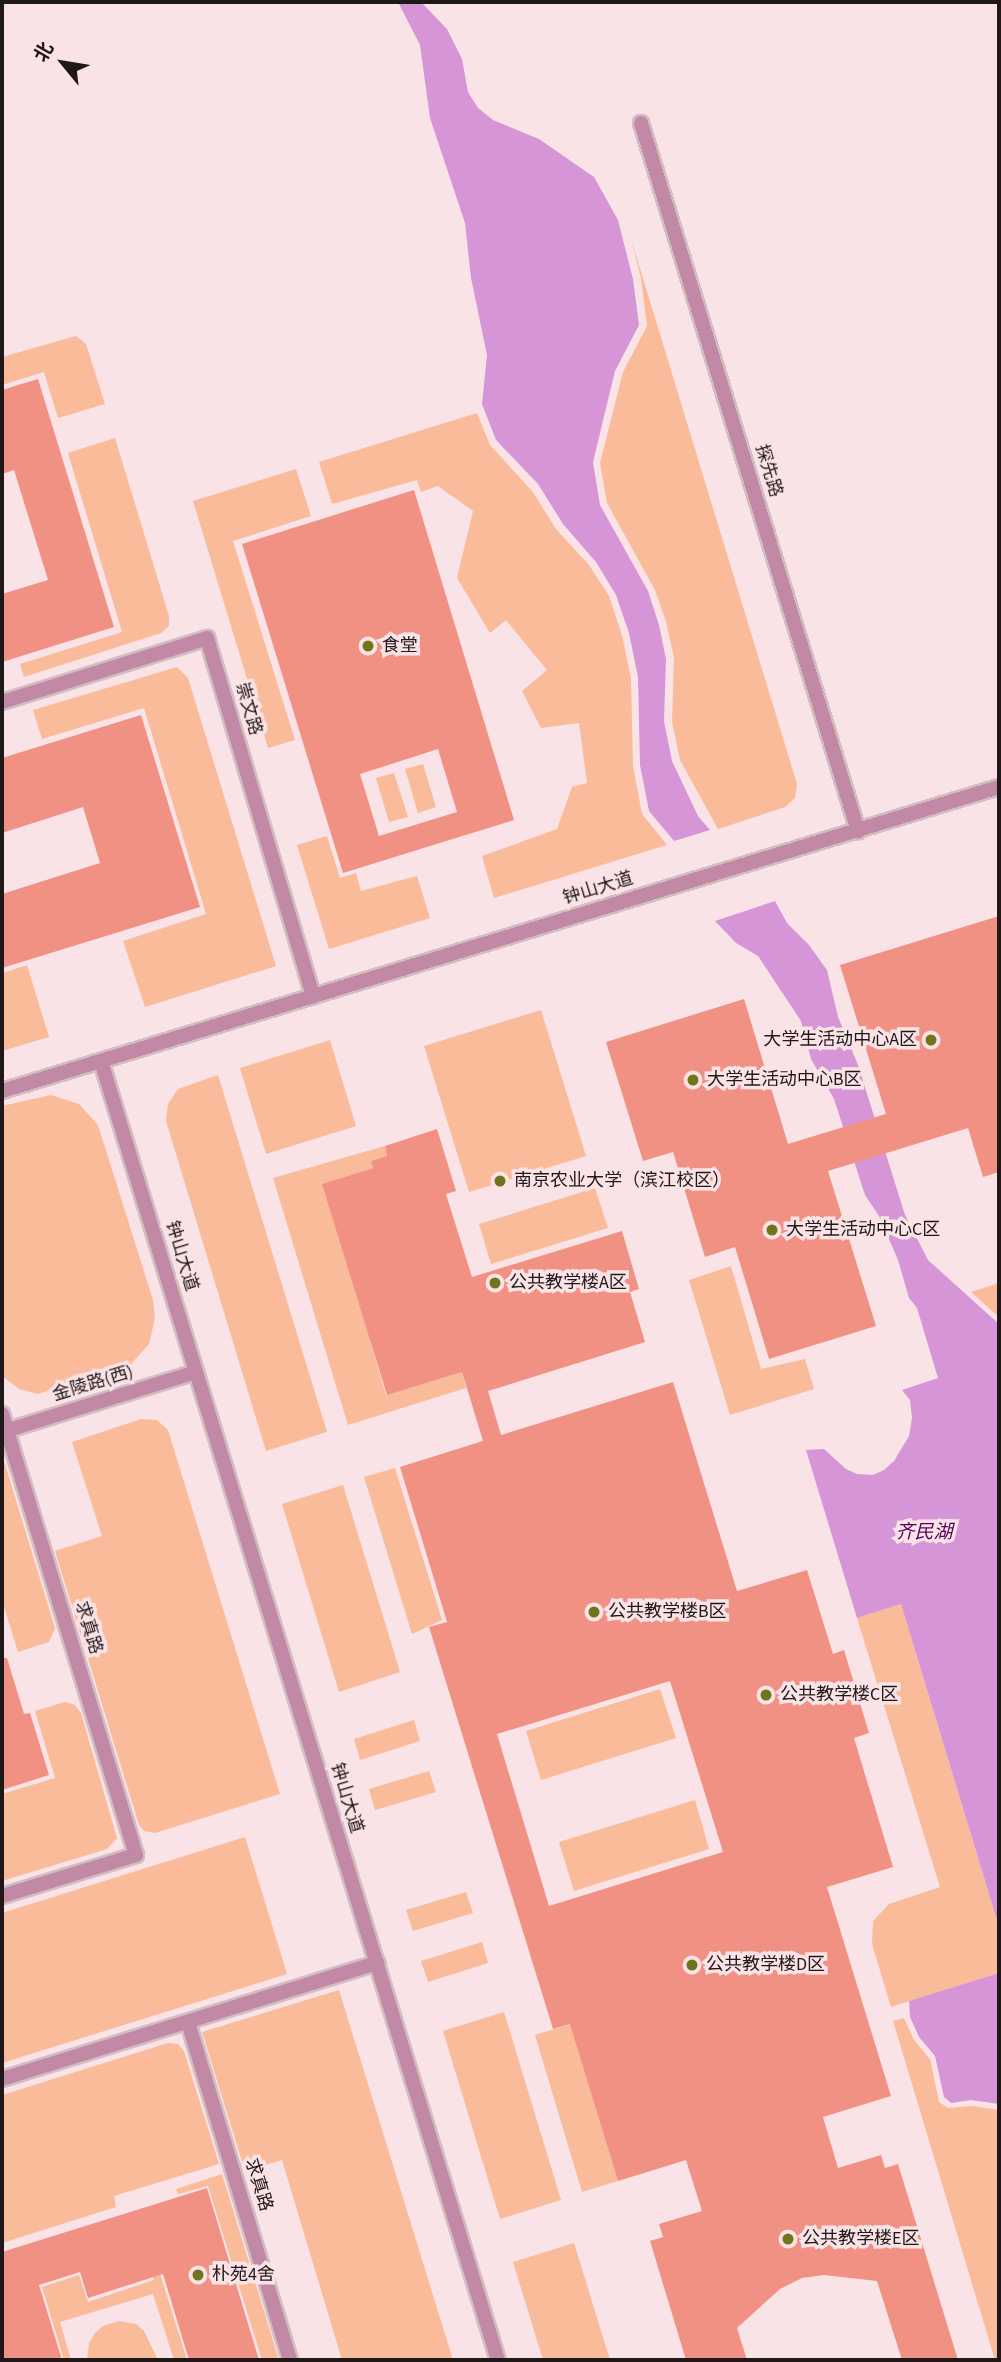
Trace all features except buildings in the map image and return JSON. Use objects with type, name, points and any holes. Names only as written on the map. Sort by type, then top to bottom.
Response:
[{"type":"lane","name":"探先路","points":[[641,123],[858,831]]},
{"type":"lane","name":"崇文路","points":[[2,702],[207,638],[313,996]]},
{"type":"lane","name":"钟山大道","points":[[498,2360],[101,1061],[999,787]]},
{"type":"lane","points":[[2,1091],[101,1061]]},
{"type":"lane","name":"金陵路(西)","points":[[4,1432],[196,1372]]},
{"type":"lane","name":"求真路","points":[[2,1414],[4,1432],[136,1855],[2,1896]]},
{"type":"lane","points":[[2,2079],[377,1963]]},
{"type":"lane","name":"求真路","points":[[188,2022],[290,2360]]},
{"type":"shaded area","points":[[631,239],[797,784],[795,798],[785,807],[718,829],[680,760],[672,722],[674,657],[666,622],[655,590],[607,503],[600,463],[623,372],[647,326],[641,278]]},
{"type":"shaded area","points":[[76,336],[86,344],[105,404],[58,418],[44,372],[2,385],[2,357]]},
{"type":"shaded area","points":[[477,413],[490,445],[533,492],[556,529],[589,565],[609,596],[622,635],[631,679],[633,766],[642,814],[667,845],[494,898],[482,856],[557,829],[572,787],[587,783],[579,723],[541,728],[522,691],[547,670],[506,620],[490,633],[457,578],[473,511],[438,486],[421,492],[417,480],[332,504],[319,462]]},
{"type":"shaded area","points":[[115,438],[169,616],[169,626],[161,633],[24,677],[20,664],[122,632],[68,453]]},
{"type":"shaded area","points":[[296,469],[311,516],[233,541],[295,740],[268,748],[193,501]]},
{"type":"shaded area","points":[[177,667],[188,678],[276,966],[145,1007],[123,941],[206,914],[144,708],[42,739],[33,710]]},
{"type":"shaded area","points":[[423,764],[436,807],[418,813],[405,769]]},
{"type":"shaded area","points":[[394,773],[408,817],[389,822],[376,778]]},
{"type":"shaded area","points":[[327,836],[340,878],[356,873],[361,891],[417,876],[430,918],[329,949],[297,845]]},
{"type":"shaded area","points":[[27,965],[49,1037],[2,1051],[2,973]]},
{"type":"shaded area","points":[[541,1010],[586,1156],[469,1192],[424,1046]]},
{"type":"shaded area","points":[[330,1040],[356,1126],[266,1154],[240,1068]]},
{"type":"shaded area","points":[[218,1075],[327,1432],[266,1451],[166,1121],[168,1104],[178,1089]]},
{"type":"shaded area","points":[[51,1095],[79,1104],[98,1125],[153,1300],[155,1318],[149,1344],[131,1364],[38,1394],[19,1389],[2,1376],[2,1106]]},
{"type":"shaded area","points":[[385,1146],[387,1156],[371,1161],[373,1168],[322,1184],[421,1326],[370,1341],[386,1395],[462,1372],[466,1388],[348,1425],[273,1178]]},
{"type":"shaded area","points":[[595,1188],[608,1228],[491,1264],[479,1224]]},
{"type":"shaded area","points":[[731,1266],[761,1369],[805,1359],[814,1389],[730,1415],[689,1280]]},
{"type":"shaded area","points":[[999,1283],[999,1317],[971,1292]]},
{"type":"shaded area","points":[[141,1419],[157,1420],[168,1430],[280,1794],[155,1833],[144,1831],[139,1825],[55,1551],[102,1536],[72,1442]]},
{"type":"shaded area","points":[[4,1461],[55,1628],[49,1642],[18,1652],[2,1600]]},
{"type":"shaded area","points":[[395,1468],[442,1620],[412,1634],[364,1477]]},
{"type":"shaded area","points":[[343,1485],[400,1672],[339,1692],[282,1504]]},
{"type":"shaded area","points":[[901,1604],[999,1927],[999,1973],[891,2007],[872,1944],[873,1921],[889,1904],[940,1887],[857,1618]]},
{"type":"shaded area","points":[[660,1689],[676,1738],[541,1780],[526,1731]]},
{"type":"shaded area","points":[[65,1702],[75,1705],[81,1713],[117,1838],[107,1849],[2,1881],[2,1794],[55,1778],[35,1711]]},
{"type":"shaded area","points":[[414,1720],[420,1741],[360,1760],[354,1739]]},
{"type":"shaded area","points":[[429,1771],[436,1792],[375,1810],[369,1789]]},
{"type":"shaded area","points":[[695,1800],[709,1849],[574,1891],[559,1842]]},
{"type":"shaded area","points":[[245,1837],[287,1974],[2,2063],[2,1913]]},
{"type":"shaded area","points":[[466,1892],[473,1913],[413,1931],[406,1910]]},
{"type":"shaded area","points":[[482,1942],[488,1963],[428,1982],[421,1961]]},
{"type":"shaded area","points":[[339,1990],[453,2360],[342,2360],[282,2160],[245,2171],[202,2032]]},
{"type":"shaded area","points":[[504,2012],[561,2200],[500,2219],[443,2031]]},
{"type":"shaded area","points":[[904,2018],[914,2040],[930,2059],[939,2102],[948,2108],[972,2106],[999,2110],[999,2360],[995,2360],[893,2021]]},
{"type":"shaded area","points":[[571,2024],[618,2181],[582,2192],[535,2035]]},
{"type":"shaded area","points":[[168,2043],[178,2044],[184,2051],[219,2164],[114,2196],[116,2207],[2,2243],[2,2095]]},
{"type":"shaded area","points":[[222,2174],[279,2360],[262,2360],[208,2186],[178,2194],[176,2189]]},
{"type":"shaded area","points":[[574,2243],[610,2360],[543,2360],[513,2262]]},
{"type":"shaded area","points":[[157,2264],[187,2360],[174,2360],[153,2294],[60,2322],[71,2360],[64,2360],[42,2287],[79,2275],[88,2302],[154,2280],[150,2266]]},
{"type":"shaded area","points":[[119,2321],[136,2324],[144,2331],[158,2360],[87,2360],[89,2343],[95,2333],[103,2326]]},
{"type":"water","points":[[398,2],[421,2],[447,29],[462,59],[468,92],[478,108],[493,120],[539,139],[594,177],[618,220],[633,279],[639,325],[615,371],[593,462],[600,505],[648,591],[659,625],[666,659],[664,721],[672,761],[698,816],[710,830],[674,841],[649,811],[640,765],[638,677],[629,633],[616,595],[596,562],[563,524],[538,484],[496,440],[482,404],[487,355],[471,278],[465,223],[430,118],[420,45]]},
{"type":"water","name":"齐民湖","points":[[775,901],[787,923],[809,945],[827,970],[838,1017],[858,1065],[905,1215],[928,1260],[999,1324],[999,1927],[901,1604],[857,1618],[806,1450],[824,1449],[846,1469],[857,1474],[873,1475],[884,1470],[894,1461],[909,1436],[912,1418],[910,1400],[902,1390],[938,1378],[917,1308],[909,1298],[898,1260],[879,1216],[865,1195],[834,1099],[811,1059],[801,1021],[758,956],[736,943],[715,921]]},
{"type":"water","points":[[999,1973],[999,2104],[971,2100],[951,2103],[944,2097],[935,2056],[919,2037],[910,2017],[909,2001]]},
{"type":"place","name":"食堂","points":[[368,646]]},
{"type":"place","name":"大学生活动中心A区","points":[[931,1040]]},
{"type":"place","name":"大学生活动中心B区","points":[[693,1080]]},
{"type":"place","name":"南京农业大学（滨江校区）","points":[[500,1181]]},
{"type":"place","name":"大学生活动中心C区","points":[[772,1230]]},
{"type":"place","name":"公共教学楼A区","points":[[495,1283]]},
{"type":"place","name":"公共教学楼B区","points":[[594,1612]]},
{"type":"place","name":"公共教学楼C区","points":[[766,1695]]},
{"type":"place","name":"公共教学楼D区","points":[[692,1965]]},
{"type":"place","name":"公共教学楼E区","points":[[788,2239]]},
{"type":"place","name":"朴苑4舍","points":[[198,2275]]}]
